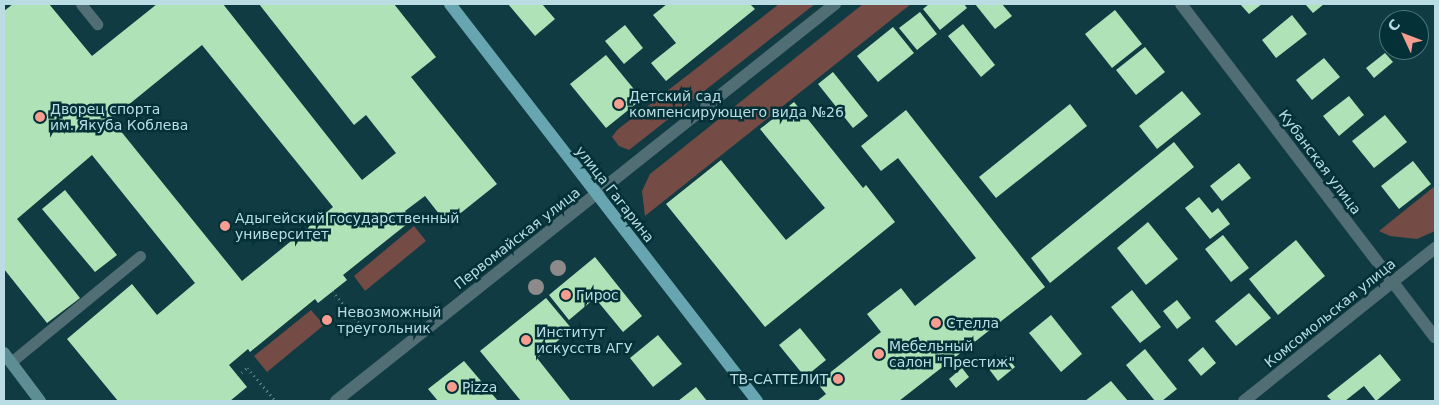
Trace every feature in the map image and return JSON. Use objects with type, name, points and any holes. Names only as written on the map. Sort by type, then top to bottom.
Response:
[{"type":"main road","name":"улица Гагарина","points":[[450,4],[757,401]]},
{"type":"main road","points":[[7,358],[34,399]]},
{"type":"street","name":"Первомайская улица","points":[[336,401],[835,4]]},
{"type":"street","name":"Кубанская улица","points":[[1181,4],[1435,337]]},
{"type":"street","name":"Комсомольская улица","points":[[1244,401],[1435,248]]},
{"type":"lane","points":[[81,4],[97,24]]},
{"type":"lane","points":[[7,358],[140,256]]},
{"type":"path","points":[[332,292],[364,329]]},
{"type":"path","points":[[238,376],[247,368],[275,400]]},
{"type":"shaded area","points":[[779,4],[815,4],[629,150],[619,146],[612,137],[617,130]]},
{"type":"shaded area","points":[[863,4],[911,4],[645,216],[642,191],[650,174]]},
{"type":"shaded area","points":[[1435,186],[1435,231],[1417,239],[1390,236],[1379,231]]},
{"type":"shaded area","points":[[414,226],[426,241],[365,291],[354,276]]},
{"type":"shaded area","points":[[311,310],[324,325],[267,372],[254,356]]},
{"type":"building","name":"Адыгейский государственный университет","points":[[13,4],[49,4],[92,56],[157,4],[223,4],[362,180],[396,153],[366,115],[354,125],[259,4],[394,4],[436,57],[411,77],[497,184],[447,224],[425,196],[405,211],[412,220],[343,275],[347,280],[318,303],[315,299],[250,352],[248,349],[229,365],[247,387],[230,401],[118,401],[67,339],[132,284],[157,315],[195,283],[92,155],[17,219],[80,298],[47,323],[4,269],[4,11]],"holes":[[[202,45],[333,207],[242,281],[111,119]]]},
{"type":"building","points":[[508,4],[542,4],[555,19],[535,36]]},
{"type":"building","points":[[667,4],[750,4],[755,9],[666,81],[651,63],[676,43],[653,15]]},
{"type":"building","points":[[929,4],[964,4],[967,8],[940,30],[923,9]]},
{"type":"building","points":[[975,4],[1002,4],[1012,16],[995,29]]},
{"type":"building","points":[[1240,4],[1262,4],[1249,14]]},
{"type":"building","points":[[1305,4],[1324,4],[1313,13]]},
{"type":"building","points":[[1115,10],[1142,44],[1112,68],[1085,34]]},
{"type":"building","points":[[920,12],[937,34],[917,50],[899,28]]},
{"type":"building","points":[[1292,15],[1307,34],[1276,58],[1262,40]]},
{"type":"building","points":[[963,24],[995,65],[981,77],[948,36]]},
{"type":"building","points":[[625,25],[643,48],[624,64],[605,41]]},
{"type":"building","points":[[893,27],[914,53],[878,82],[857,56]]},
{"type":"building","points":[[1145,47],[1165,72],[1136,95],[1116,70]]},
{"type":"building","points":[[606,55],[642,99],[606,128],[570,84]]},
{"type":"building","points":[[1324,58],[1340,77],[1312,100],[1296,80]]},
{"type":"building","points":[[1379,58],[1379,60],[1391,60],[1393,62],[1374,78],[1366,68]]},
{"type":"building","points":[[833,72],[868,116],[853,128],[818,84]]},
{"type":"building","points":[[1182,91],[1201,114],[1157,149],[1139,126]]},
{"type":"building","points":[[1349,96],[1364,115],[1339,136],[1323,116]]},
{"type":"building","points":[[794,102],[863,188],[866,185],[895,222],[765,327],[666,204],[721,160],[786,240],[825,208],[760,129]]},
{"type":"building","points":[[1070,104],[1087,126],[996,198],[979,177]]},
{"type":"building","name":"Стелла","points":[[906,110],[1045,287],[899,401],[817,401],[826,394],[817,383],[881,332],[867,314],[901,288],[915,306],[976,258],[898,158],[881,171],[861,146]]},
{"type":"building","points":[[1385,115],[1407,142],[1374,168],[1352,141]]},
{"type":"building","points":[[1174,142],[1194,167],[1050,283],[1031,258]]},
{"type":"building","points":[[1413,161],[1431,184],[1399,209],[1381,186]]},
{"type":"building","points":[[1239,163],[1251,178],[1222,201],[1210,186]]},
{"type":"building","points":[[65,190],[117,255],[95,272],[42,209]]},
{"type":"building","points":[[1199,197],[1212,213],[1218,208],[1230,224],[1210,239],[1185,208]]},
{"type":"building","points":[[1148,222],[1178,259],[1146,285],[1117,248]]},
{"type":"building","points":[[1223,235],[1249,268],[1231,282],[1205,249]]},
{"type":"building","points":[[1296,240],[1325,276],[1278,315],[1249,279]]},
{"type":"building","points":[[595,257],[642,316],[623,332],[595,298],[569,320],[549,295]]},
{"type":"building","points":[[1132,290],[1161,327],[1140,343],[1111,307]]},
{"type":"building","points":[[1249,293],[1271,318],[1236,346],[1215,321]]},
{"type":"building","name":"Институт искусств АГУ","points":[[546,298],[572,329],[537,358],[571,401],[521,401],[480,351]]},
{"type":"building","points":[[1177,300],[1191,318],[1177,329],[1163,311]]},
{"type":"building","points":[[1051,315],[1082,354],[1061,372],[1029,333]]},
{"type":"building","points":[[800,328],[826,360],[805,377],[779,345]]},
{"type":"building","points":[[658,335],[682,364],[653,387],[630,358]]},
{"type":"building","points":[[1203,347],[1216,363],[1201,376],[1188,360]]},
{"type":"building","points":[[1145,349],[1177,389],[1162,401],[1155,401],[1126,365]]},
{"type":"building","points":[[1380,354],[1401,380],[1376,401],[1364,386],[1345,401],[1332,401],[1327,396]]},
{"type":"building","points":[[1006,356],[1015,367],[998,381],[989,369]]},
{"type":"building","points":[[464,361],[498,401],[438,401],[428,389]]},
{"type":"building","points":[[962,368],[969,377],[956,388],[949,379]]},
{"type":"building","points":[[1111,381],[1128,401],[1085,401]]},
{"type":"building","points":[[696,387],[707,401],[678,401]]},
{"type":"place","name":"Детский сад компенсирующего вида №26","points":[[619,104]]},
{"type":"place","name":"Дворец спорта им. Якуба Коблева","points":[[40,117]]},
{"type":"place","name":"Адыгейский государственный университет","points":[[225,226]]},
{"type":"place","name":"Гирос","points":[[566,295]]},
{"type":"place","name":"Невозможный треугольник","points":[[327,320]]},
{"type":"place","name":"Стелла","points":[[936,323]]},
{"type":"place","name":"Институт искусств АГУ","points":[[526,340]]},
{"type":"place","name":"Мебельный салон \"Престиж\"","points":[[879,354]]},
{"type":"place","name":"ТВ-САТТЕЛИТ","points":[[838,379]]},
{"type":"place","name":"Pizza","points":[[452,387]]}]
